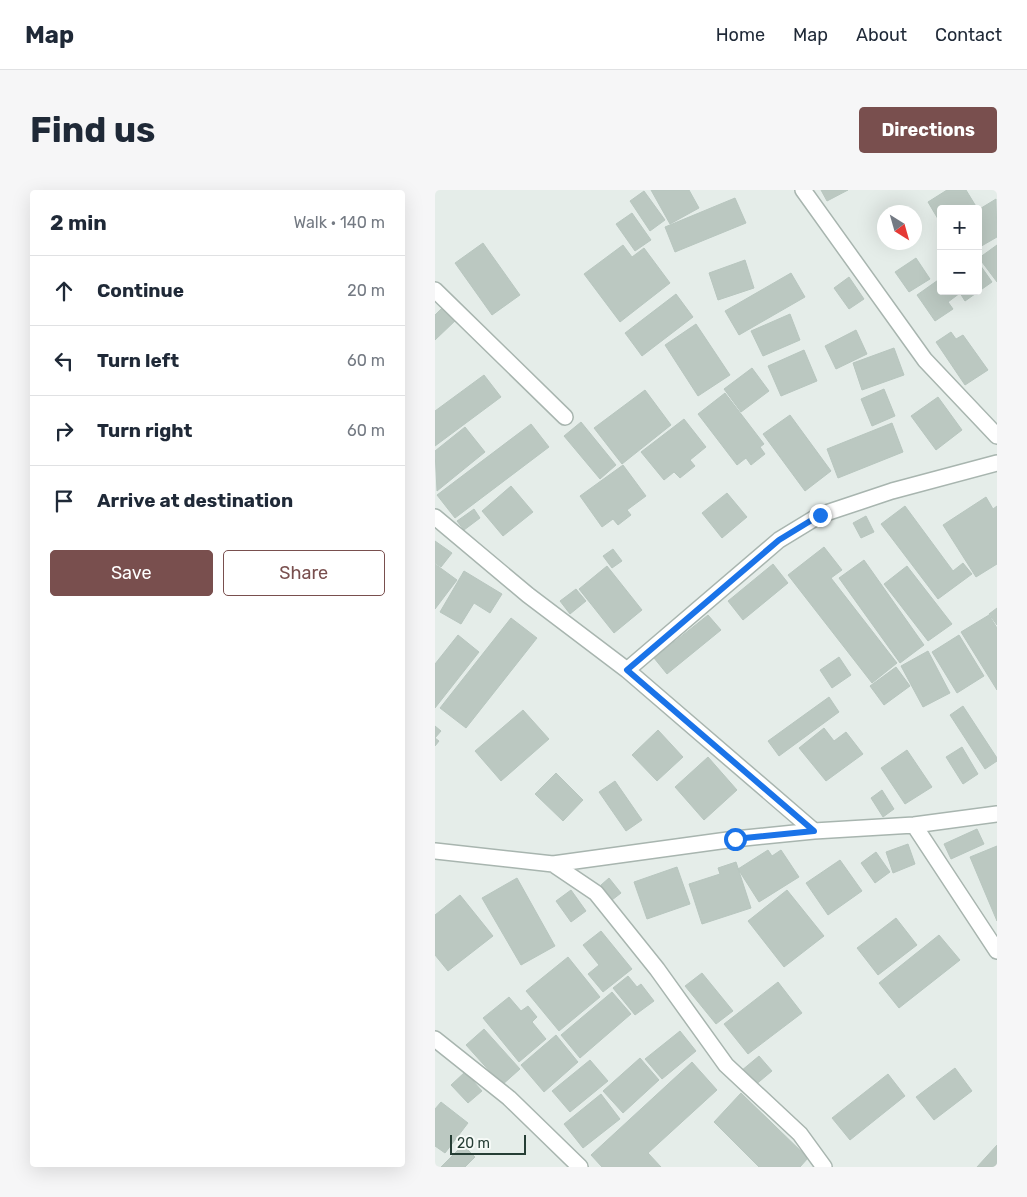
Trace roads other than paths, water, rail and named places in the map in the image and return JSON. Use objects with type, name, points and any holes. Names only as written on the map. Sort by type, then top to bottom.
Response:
[{"type":"street","points":[[803,190],[925,360],[997,436]]},
{"type":"street","points":[[435,290],[565,417]]},
{"type":"street","points":[[627,670],[779,540],[820,515],[892,490],[997,464]]},
{"type":"street","points":[[435,517],[528,595],[627,670],[814,831]]},
{"type":"street","points":[[435,851],[553,864],[814,831],[914,825],[997,814]]},
{"type":"street","points":[[914,825],[997,951]]},
{"type":"street","points":[[553,864],[596,893],[657,969],[726,1065],[800,1134],[824,1167]]},
{"type":"street","points":[[435,1039],[509,1098],[580,1167]]}]
